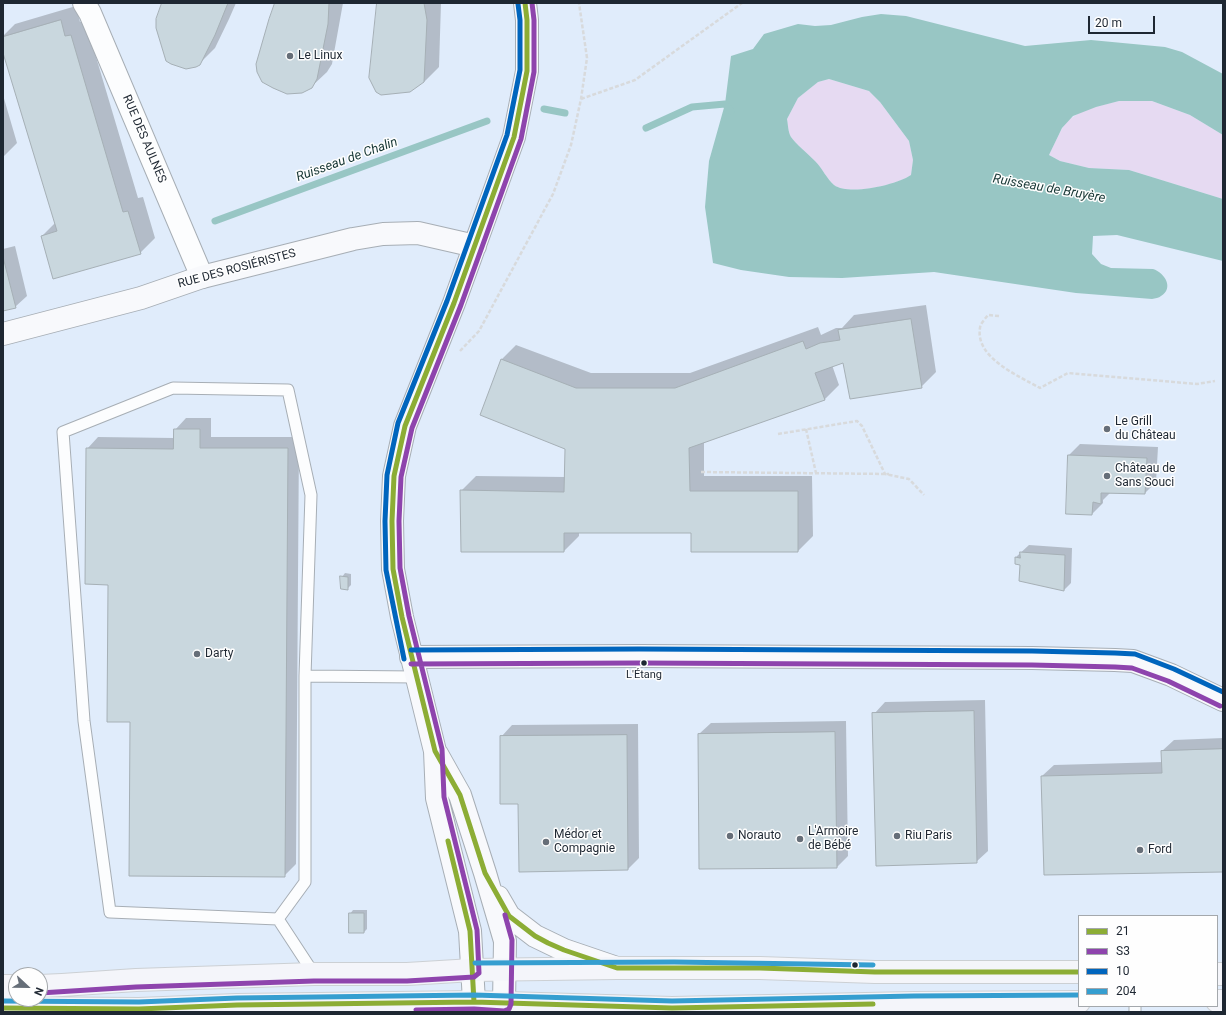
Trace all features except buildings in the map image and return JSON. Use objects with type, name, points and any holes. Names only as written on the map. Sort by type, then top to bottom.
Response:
[{"type":"main road","points":[[474,1002],[470,931],[438,798],[435,751],[411,657],[393,568],[392,521],[394,476],[405,426],[475,246],[514,137],[527,71],[527,20],[525,3]]},
{"type":"main road","name":"RUE DES ROSIÉRISTES","points":[[3,334],[141,298],[202,277],[353,239],[383,234],[418,233],[475,246]]},
{"type":"main road","points":[[411,657],[638,656],[1032,658],[1115,660],[1139,663],[1171,675],[1223,700]]},
{"type":"main road","points":[[435,751],[460,795],[505,941],[504,1004]]},
{"type":"main road","points":[[485,873],[509,916],[534,936],[564,950],[618,968]]},
{"type":"main road","points":[[48,986],[136,980],[314,974],[407,974],[473,970],[527,969],[760,968],[876,972],[1078,972]]},
{"type":"main road","points":[[3,1008],[139,1010],[237,1005],[474,1002],[672,1008],[1078,1002]]},
{"type":"street","name":"RUE DES AULNES","points":[[84,3],[90,13],[202,277]]},
{"type":"lane","points":[[173,388],[288,390],[311,495],[305,676],[305,882],[278,919],[110,912],[84,721],[63,432],[173,388]]},
{"type":"lane","points":[[305,676],[417,677]]},
{"type":"lane","points":[[278,919],[314,974]]},
{"type":"path","points":[[458,352],[479,331],[553,194],[571,145],[581,99],[587,58],[579,3]]},
{"type":"path","points":[[581,99],[635,80],[742,3]]},
{"type":"path","points":[[999,316],[988,315],[980,327],[980,342],[986,353],[1005,368],[1040,388],[1068,373],[1197,384],[1215,382]]},
{"type":"path","points":[[778,434],[857,421],[862,426],[885,474],[909,479],[924,495]]},
{"type":"path","points":[[806,429],[816,473]]},
{"type":"path","points":[[701,472],[889,474]]},
{"type":"shaded area","points":[[3,3],[1223,3],[1223,1012],[3,1012]]},
{"type":"shaded area","points":[[829,79],[869,91],[880,102],[909,141],[913,160],[911,175],[904,179],[873,188],[841,188],[831,183],[818,164],[793,140],[789,133],[787,119],[798,98],[818,82]]},
{"type":"shaded area","points":[[1119,101],[1152,101],[1190,115],[1223,135],[1223,199],[1129,170],[1089,168],[1060,161],[1049,155],[1062,129],[1073,117],[1087,110]]},
{"type":"water","points":[[881,14],[906,16],[1025,46],[1091,40],[1165,47],[1182,52],[1223,74],[1223,135],[1190,115],[1152,101],[1119,101],[1096,107],[1073,116],[1062,128],[1049,155],[1060,161],[1089,168],[1129,170],[1223,199],[1223,261],[1117,235],[1093,236],[1092,254],[1101,264],[1111,268],[1153,269],[1164,277],[1167,285],[1165,293],[1160,297],[1152,299],[1076,293],[934,272],[842,278],[789,277],[741,270],[713,263],[705,207],[709,161],[725,104],[731,56],[753,49],[764,34],[798,24],[815,26],[831,25]],"holes":[[[829,79],[869,91],[880,102],[909,141],[913,160],[911,175],[904,179],[872,188],[841,188],[831,183],[818,164],[793,140],[789,133],[787,119],[798,98],[818,82]]]},
{"type":"waterway","name":"Ruisseau de Bruyère","points":[[646,128],[692,107],[725,104],[731,111]]},
{"type":"waterway","name":"Ruisseau de Chalin","points":[[544,109],[565,113]]},
{"type":"waterway","name":"Ruisseau de Chalin","points":[[215,221],[487,121]]},
{"type":"transit line","name":"21","points":[[525,3],[527,20],[527,71],[514,137],[454,303],[405,426],[394,476],[392,521],[393,569],[402,617],[435,751],[460,795],[485,873],[509,916],[535,936],[548,943],[617,968],[760,968],[875,972],[1078,972]]},
{"type":"transit line","name":"S3","points":[[48,992],[136,987],[314,981],[407,981],[474,977],[479,973],[477,930],[444,797],[442,749],[409,616],[400,568],[399,521],[401,477],[412,428],[461,305],[521,139],[534,72],[534,20],[532,3]]},
{"type":"transit line","name":"10","points":[[404,659],[386,570],[385,521],[387,475],[398,423],[447,301],[507,135],[520,70],[520,20],[518,4]]},
{"type":"transit line","name":"10","points":[[411,650],[639,649],[1032,651],[1135,654],[1174,669],[1223,692]]},
{"type":"transit line","name":"S3","points":[[411,664],[639,663],[1032,665],[1115,667],[1132,668],[1168,681],[1220,706]]},
{"type":"transit line","name":"21","points":[[448,841],[470,931],[474,1002]]},
{"type":"transit line","name":"S3","points":[[416,1010],[474,1009],[504,1011],[509,1009],[511,1004],[512,940],[505,915]]},
{"type":"transit line","name":"204","points":[[475,963],[674,962],[873,965]]},
{"type":"transit line","name":"204","points":[[3,1001],[139,1002],[237,998],[474,995],[672,1001],[914,996],[1078,995]]},
{"type":"transit line","name":"21","points":[[3,1008],[139,1009],[237,1005],[474,1002],[672,1008],[873,1004]]},
{"type":"place","name":"Le Linux","points":[[290,56]]},
{"type":"place","name":"Le Grill du Château","points":[[1107,429]]},
{"type":"place","name":"Château de Sans Souci","points":[[1107,476]]},
{"type":"place","name":"Darty","points":[[197,654]]},
{"type":"place","name":"L'Étang","points":[[644,663]]},
{"type":"place","name":"Norauto","points":[[730,836]]},
{"type":"place","name":"Riu Paris","points":[[897,836]]},
{"type":"place","name":"L'Armoire de Bébé","points":[[800,839]]},
{"type":"place","name":"Médor et Compagnie","points":[[546,842]]},
{"type":"place","name":"Ford","points":[[1140,850]]}]
